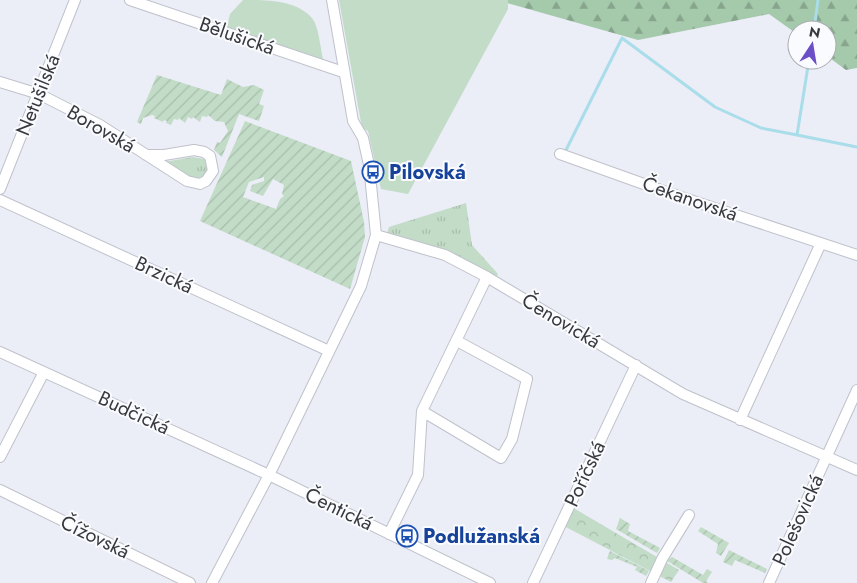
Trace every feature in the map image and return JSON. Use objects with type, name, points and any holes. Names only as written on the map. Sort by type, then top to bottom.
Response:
[{"type":"street","name":"Netušilská","points":[[0,188],[75,0]]},
{"type":"street","name":"Bělušická","points":[[130,0],[343,72]]},
{"type":"street","points":[[212,583],[269,475],[360,286],[376,235],[369,165],[363,138],[353,121],[332,0]]},
{"type":"street","name":"Borovská","points":[[0,82],[39,94],[100,125],[146,155],[194,184],[206,182],[213,171],[210,156],[199,150],[146,155]]},
{"type":"street","name":"Čekanovská","points":[[560,154],[669,194],[857,255]]},
{"type":"street","name":"Brzická","points":[[0,200],[329,351]]},
{"type":"street","name":"Čenovická","points":[[376,235],[445,254],[683,394],[857,470]]},
{"type":"street","points":[[740,420],[820,243]]},
{"type":"street","points":[[389,534],[418,475],[422,411],[487,277]]},
{"type":"street","points":[[422,411],[501,458],[512,439],[527,379],[457,341]]},
{"type":"street","name":"Budčická","points":[[0,352],[269,475]]},
{"type":"street","name":"Poříčská","points":[[533,583],[636,365]]},
{"type":"street","points":[[0,457],[44,372]]},
{"type":"street","name":"Polešovická","points":[[769,583],[857,390]]},
{"type":"street","name":"Čentická","points":[[269,475],[490,583]]},
{"type":"street","name":"Čížovská","points":[[0,490],[190,583]]},
{"type":"street","points":[[651,583],[662,559],[689,514]]},
{"type":"green space","points":[[243,0],[280,2],[305,12],[312,18],[316,27],[323,59],[227,27],[230,14]]},
{"type":"green space","points":[[339,0],[508,0],[508,9],[408,194],[381,189],[368,131],[362,128]]},
{"type":"green space","points":[[508,0],[857,0],[857,68],[846,70],[837,63],[837,20],[787,20],[787,27],[769,14],[638,40],[507,3]]},
{"type":"green space","points":[[157,75],[221,95],[227,79],[243,87],[254,85],[264,90],[259,104],[264,106],[259,121],[239,114],[222,157],[214,150],[217,142],[220,143],[228,131],[224,122],[215,121],[208,115],[207,117],[202,116],[200,122],[193,117],[192,119],[188,117],[185,123],[179,118],[178,120],[174,119],[171,125],[166,123],[167,121],[164,120],[163,122],[154,118],[155,116],[152,115],[143,118],[141,124],[137,122]]},
{"type":"green space","points":[[245,121],[351,161],[364,222],[365,237],[350,289],[200,221]],"holes":[[[264,177],[264,181],[252,185],[250,191],[263,196],[273,179],[284,185],[282,194],[284,196],[280,199],[276,209],[243,197],[249,182]]]},
{"type":"green space","points":[[193,157],[204,159],[209,165],[207,176],[197,181],[164,162]]},
{"type":"green space","points":[[466,203],[472,245],[498,274],[496,277],[387,234],[389,227]]},
{"type":"green space","points":[[570,506],[679,570],[671,582],[562,525]]},
{"type":"green space","points":[[620,518],[630,524],[628,531],[660,548],[657,553],[616,529]]},
{"type":"green space","points":[[701,527],[729,543],[721,556],[716,553],[718,544],[698,531]]},
{"type":"green space","points":[[729,550],[767,569],[765,573],[735,560],[732,566],[723,562]]},
{"type":"green space","points":[[610,551],[649,571],[646,576],[635,570],[637,567],[615,558],[612,560],[607,559]]},
{"type":"green space","points":[[671,553],[669,559],[672,557],[703,575],[707,569],[712,572],[706,581],[708,583],[703,583],[664,559]]},
{"type":"waterway","points":[[815,20],[818,0]]},
{"type":"waterway","points":[[565,152],[622,38],[715,107],[761,128],[797,135]]},
{"type":"waterway","points":[[807,70],[797,135],[857,147]]},
{"type":"place","name":"Pilovská","points":[[373,172]]},
{"type":"place","name":"Podlužanská","points":[[407,536]]}]
